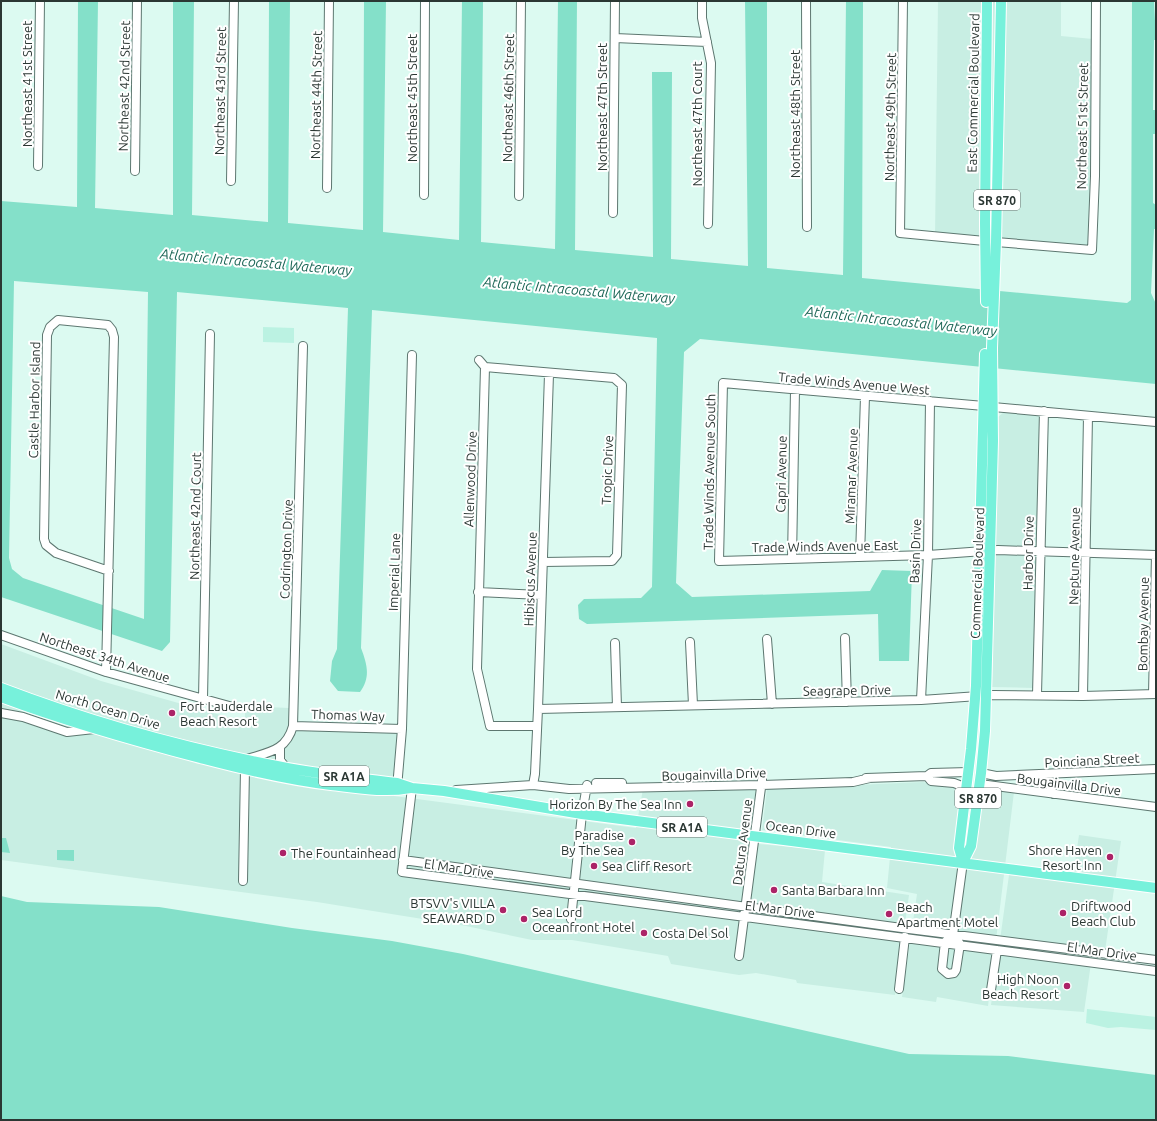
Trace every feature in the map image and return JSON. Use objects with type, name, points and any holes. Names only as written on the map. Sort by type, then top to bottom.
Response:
[{"type":"main road","name":"East Commercial Boulevard","points":[[987,1],[985,241],[990,282]]},
{"type":"main road","name":"East Commercial Boulevard","points":[[990,282],[996,242],[1001,1]]},
{"type":"main road","points":[[987,90],[991,100],[999,106]]},
{"type":"main road","points":[[987,107],[991,109],[999,119]]},
{"type":"main road","points":[[985,223],[992,240],[996,242]]},
{"type":"main road","name":"Commercial Boulevard","points":[[963,862],[971,846],[980,784],[986,695],[985,551],[989,406],[988,375],[990,282]]},
{"type":"main road","name":"Commercial Boulevard","points":[[963,862],[959,848],[969,772],[985,551],[993,418],[989,406]]},
{"type":"main road","name":"SR A1A","points":[[1,688],[34,704]]},
{"type":"main road","name":"SR A1A","points":[[1,697],[34,704]]},
{"type":"main road","name":"North Ocean Drive","points":[[34,704],[95,729],[246,764],[286,768],[397,787]]},
{"type":"main road","name":"North Ocean Drive","points":[[34,704],[246,764],[296,781],[444,791]]},
{"type":"main road","points":[[969,772],[973,779],[980,784]]},
{"type":"main road","name":"Ocean Drive","points":[[444,791],[582,814],[1156,888]]},
{"type":"street","name":"Northeast 41st Street","points":[[38,166],[40,1]]},
{"type":"street","name":"Northeast 42nd Street","points":[[135,171],[137,1]]},
{"type":"street","name":"Northeast 43rd Street","points":[[231,181],[234,1]]},
{"type":"street","name":"Northeast 44th Street","points":[[327,188],[329,1]]},
{"type":"street","name":"Northeast 45th Street","points":[[424,195],[425,1]]},
{"type":"street","name":"Northeast 46th Street","points":[[519,196],[521,1]]},
{"type":"street","name":"Northeast 47th Street","points":[[613,213],[615,1]]},
{"type":"street","name":"Northeast 47th Court","points":[[702,1],[702,18],[711,63],[708,224]]},
{"type":"street","name":"Northeast 48th Street","points":[[806,1],[807,227]]},
{"type":"street","name":"Northeast 49th Street","points":[[903,1],[900,233],[985,241]]},
{"type":"street","name":"Northeast 51st Street","points":[[996,242],[1092,250],[1095,176],[1096,1]]},
{"type":"street","points":[[615,38],[707,42]]},
{"type":"street","name":"Castle Harbor Island","points":[[106,672],[109,571],[114,337],[112,330],[108,325],[101,323],[58,320],[50,327],[47,341],[44,539],[46,545],[56,553],[109,571]]},
{"type":"street","name":"Northeast 42nd Court","points":[[203,699],[210,334]]},
{"type":"street","name":"Codrington Drive","points":[[280,748],[291,735],[294,726],[303,346]]},
{"type":"street","name":"Imperial Lane","points":[[397,787],[402,728],[412,355]]},
{"type":"street","points":[[479,360],[485,367],[549,374]]},
{"type":"street","name":"Allenwood Drive","points":[[485,367],[477,669],[490,726],[537,726]]},
{"type":"street","name":"Hibiscus Avenue","points":[[533,785],[538,709],[549,374]]},
{"type":"street","name":"Tropic Drive","points":[[543,562],[612,561],[616,555],[622,385],[614,378],[549,374]]},
{"type":"street","name":"Trade Winds Avenue West","points":[[723,383],[1156,422]]},
{"type":"street","name":"Trade Winds Avenue South","points":[[719,561],[723,383]]},
{"type":"street","name":"Capri Avenue","points":[[792,559],[795,390]]},
{"type":"street","name":"Miramar Avenue","points":[[860,557],[865,396]]},
{"type":"street","name":"Basin Drive","points":[[922,700],[928,555],[930,401]]},
{"type":"street","name":"Harbor Drive","points":[[1037,695],[1044,411]]},
{"type":"street","name":"Neptune Avenue","points":[[1082,696],[1088,416]]},
{"type":"street","name":"Trade Winds Avenue East","points":[[719,561],[928,555],[985,551],[1040,551]]},
{"type":"street","points":[[1040,551],[1156,555]]},
{"type":"street","name":"Bombay Avenue","points":[[1155,694],[1156,555]]},
{"type":"street","points":[[478,592],[541,595]]},
{"type":"street","name":"Northeast 34th Avenue","points":[[1,635],[106,672],[233,707]]},
{"type":"street","points":[[845,638],[847,702]]},
{"type":"street","points":[[767,639],[772,704]]},
{"type":"street","points":[[690,642],[693,706]]},
{"type":"street","points":[[615,643],[617,707]]},
{"type":"street","name":"Seagrape Drive","points":[[538,709],[922,700],[986,695],[1082,696],[1155,694]]},
{"type":"street","points":[[1,713],[23,717],[67,732],[95,729]]},
{"type":"street","name":"Thomas Way","points":[[294,726],[402,728]]},
{"type":"street","points":[[242,881],[246,764],[280,748],[280,760],[286,768]]},
{"type":"street","name":"Poinciana Street","points":[[981,773],[1000,776],[1156,769]]},
{"type":"street","points":[[927,776],[931,772],[969,772]]},
{"type":"street","points":[[1043,774],[1053,794]]},
{"type":"street","name":"Bougainvilla Drive","points":[[587,786],[602,789],[927,776],[931,781],[954,783],[966,788]]},
{"type":"street","points":[[1000,776],[1001,788]]},
{"type":"street","name":"Bougainvilla Drive","points":[[444,791],[533,785],[560,786],[569,789],[587,786],[761,782]]},
{"type":"street","name":"Datura Avenue","points":[[739,956],[761,782]]},
{"type":"street","name":"Bougainvilla Drive","points":[[980,784],[1001,788],[1156,807]]},
{"type":"street","points":[[571,919],[582,814],[587,786]]},
{"type":"street","points":[[403,860],[412,788]]},
{"type":"street","points":[[584,802],[602,789]]},
{"type":"street","name":"El Mar Drive","points":[[1156,960],[1072,948],[953,935],[746,905],[403,860],[402,872],[945,942],[1156,971]]},
{"type":"street","name":"Commercial Boulevard","points":[[953,935],[963,862]]},
{"type":"street","points":[[953,935],[960,944],[956,970],[954,973],[948,974],[942,969],[945,942],[953,935]]},
{"type":"street","points":[[899,989],[905,937]]},
{"type":"street","points":[[1071,959],[1072,948]]},
{"type":"street","points":[[991,990],[997,950]]},
{"type":"shaded area","points":[[938,1],[1061,1],[1061,36],[1093,39],[1096,45],[1090,250],[935,237]]},
{"type":"shaded area","points":[[263,327],[294,328],[294,343],[263,342]]},
{"type":"shaded area","points":[[1004,412],[1040,415],[1034,688],[992,687],[998,417]]},
{"type":"shaded area","points":[[1,644],[101,681],[245,722],[245,706],[289,708],[289,727],[297,730],[398,732],[394,796],[636,828],[643,789],[756,789],[747,843],[825,850],[822,882],[909,895],[895,995],[797,983],[796,980],[756,973],[739,975],[671,964],[668,956],[572,940],[532,940],[466,926],[317,902],[1,860]]},
{"type":"shaded area","points":[[923,782],[960,789],[1014,792],[988,1006],[937,997],[936,1002],[902,997],[917,894],[887,888],[891,847],[762,830],[767,789]]},
{"type":"shaded area","points":[[1079,835],[1121,841],[1105,951],[1093,949],[1084,1012],[991,1005],[1009,875],[1072,882]]},
{"type":"shaded area","points":[[1087,1009],[1156,1017],[1156,1030],[1121,1027],[1108,1028],[1086,1023]]},
{"type":"water","name":"Atlantic Intracoastal Waterway","points":[[78,1],[98,1],[95,208],[173,215],[173,1],[194,1],[192,215],[268,222],[269,1],[290,1],[288,223],[363,230],[364,1],[386,1],[383,232],[459,240],[462,1],[483,1],[481,242],[555,249],[558,1],[577,1],[575,250],[653,257],[652,72],[672,72],[671,259],[748,266],[745,1],[767,1],[767,268],[843,275],[846,1],[863,2],[862,278],[1127,303],[1131,300],[1132,1],[1154,1],[1156,40],[1154,40],[1153,110],[1156,110],[1156,134],[1153,134],[1153,203],[1156,205],[1156,229],[1154,229],[1151,293],[1156,304],[1156,384],[700,339],[684,352],[676,583],[692,597],[870,591],[882,570],[912,571],[909,661],[879,661],[878,614],[587,624],[579,619],[578,605],[584,599],[641,598],[652,587],[657,338],[372,310],[361,648],[365,660],[367,676],[360,692],[338,691],[330,681],[332,661],[337,649],[348,308],[177,292],[170,642],[162,651],[1,597],[1,201],[77,207]],"holes":[[[14,281],[148,292],[144,619],[23,578],[12,569],[9,558]]]},
{"type":"water","points":[[1,838],[6,838],[10,853],[1,852]]},
{"type":"water","points":[[57,850],[74,850],[74,861],[57,860]]},
{"type":"water","points":[[1,896],[27,902],[159,907],[292,928],[392,941],[463,954],[909,1054],[1008,1056],[1156,1075],[1156,1120],[1,1120]]},
{"type":"place","name":"Fort Lauderdale Beach Resort","points":[[172,713]]},
{"type":"place","name":"Horizon By The Sea Inn","points":[[690,804]]},
{"type":"place","name":"Paradise By The Sea","points":[[632,842]]},
{"type":"place","name":"The Fountainhead","points":[[283,853]]},
{"type":"place","name":"Shore Haven Resort Inn","points":[[1110,857]]},
{"type":"place","name":"Sea Cliff Resort","points":[[594,866]]},
{"type":"place","name":"Santa Barbara Inn","points":[[774,890]]},
{"type":"place","name":"BTSVV's VILLA SEAWARD D","points":[[503,910]]},
{"type":"place","name":"Driftwood Beach Club","points":[[1063,913]]},
{"type":"place","name":"Beach Apartment Motel","points":[[889,914]]},
{"type":"place","name":"Sea Lord Oceanfront Hotel","points":[[524,919]]},
{"type":"place","name":"Costa Del Sol","points":[[644,933]]},
{"type":"place","name":"High Noon Beach Resort","points":[[1067,986]]}]
